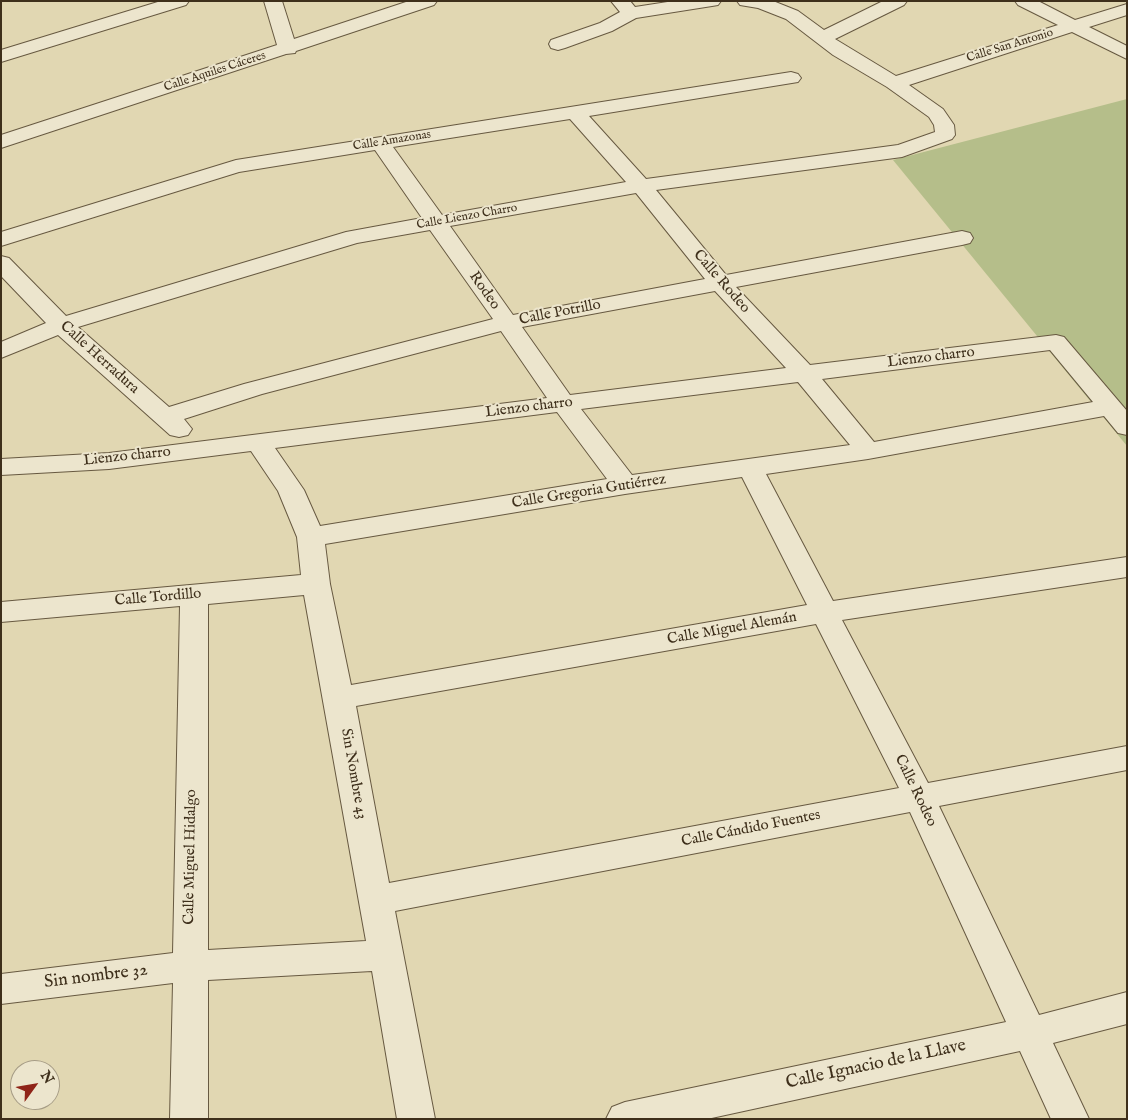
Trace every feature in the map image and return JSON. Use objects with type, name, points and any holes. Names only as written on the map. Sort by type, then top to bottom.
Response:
[{"type":"street","points":[[1,56],[180,1]]},
{"type":"street","points":[[274,1],[288,49]]},
{"type":"street","name":"Calle Aquiles Cáceres","points":[[1,142],[288,49],[428,1]]},
{"type":"street","points":[[558,44],[606,27],[625,7],[712,1]]},
{"type":"street","points":[[746,1],[762,2],[792,15],[840,51],[894,82]]},
{"type":"street","points":[[822,38],[898,1]]},
{"type":"street","points":[[1024,1],[1127,53]]},
{"type":"street","name":"Calle San Antonio","points":[[894,82],[1127,9]]},
{"type":"street","name":"Calle Amazonas","points":[[1,239],[236,166],[791,78]]},
{"type":"street","name":"Calle Lienzo Charro","points":[[1,351],[61,325],[354,237],[640,186],[902,151],[945,135],[944,125],[936,113],[894,82]]},
{"type":"street","name":"Calle Rodeo","points":[[576,112],[720,283],[805,374],[868,451]]},
{"type":"street","name":"Rodeo","points":[[380,144],[506,323],[624,485]]},
{"type":"street","name":"Calle Potrillo","points":[[165,417],[253,389],[506,323],[962,238]]},
{"type":"street","name":"Calle Herradura","points":[[1,263],[61,325],[202,449]]},
{"type":"street","name":"Lienzo charro","points":[[1,467],[109,461],[1056,342],[1110,407]]},
{"type":"street","points":[[868,451],[1110,407],[1127,426]]},
{"type":"street","name":"Sin Nombre 43","points":[[258,442],[291,490],[310,537],[316,584],[339,698],[416,1119]]},
{"type":"street","name":"Calle Gregoria Gutiérrez","points":[[310,537],[624,485],[868,451]]},
{"type":"street","name":"Calle Rodeo","points":[[750,467],[826,612],[919,797],[1070,1119]]},
{"type":"street","name":"Calle Miguel Alemán","points":[[339,698],[826,612],[1127,567]]},
{"type":"street","name":"Calle Tordillo","points":[[1,612],[316,584]]},
{"type":"street","name":"Calle Miguel Hidalgo","points":[[189,1119],[194,594]]},
{"type":"street","name":"Calle Cándido Fuentes","points":[[376,900],[1127,758]]},
{"type":"street","name":"Sin nombre 32","points":[[1,989],[190,966],[386,955]]},
{"type":"street","name":"Calle Ignacio de la Llave","points":[[625,1119],[1030,1033],[1127,1008]]},
{"type":"green space","points":[[1127,99],[1127,446],[893,160]]}]
